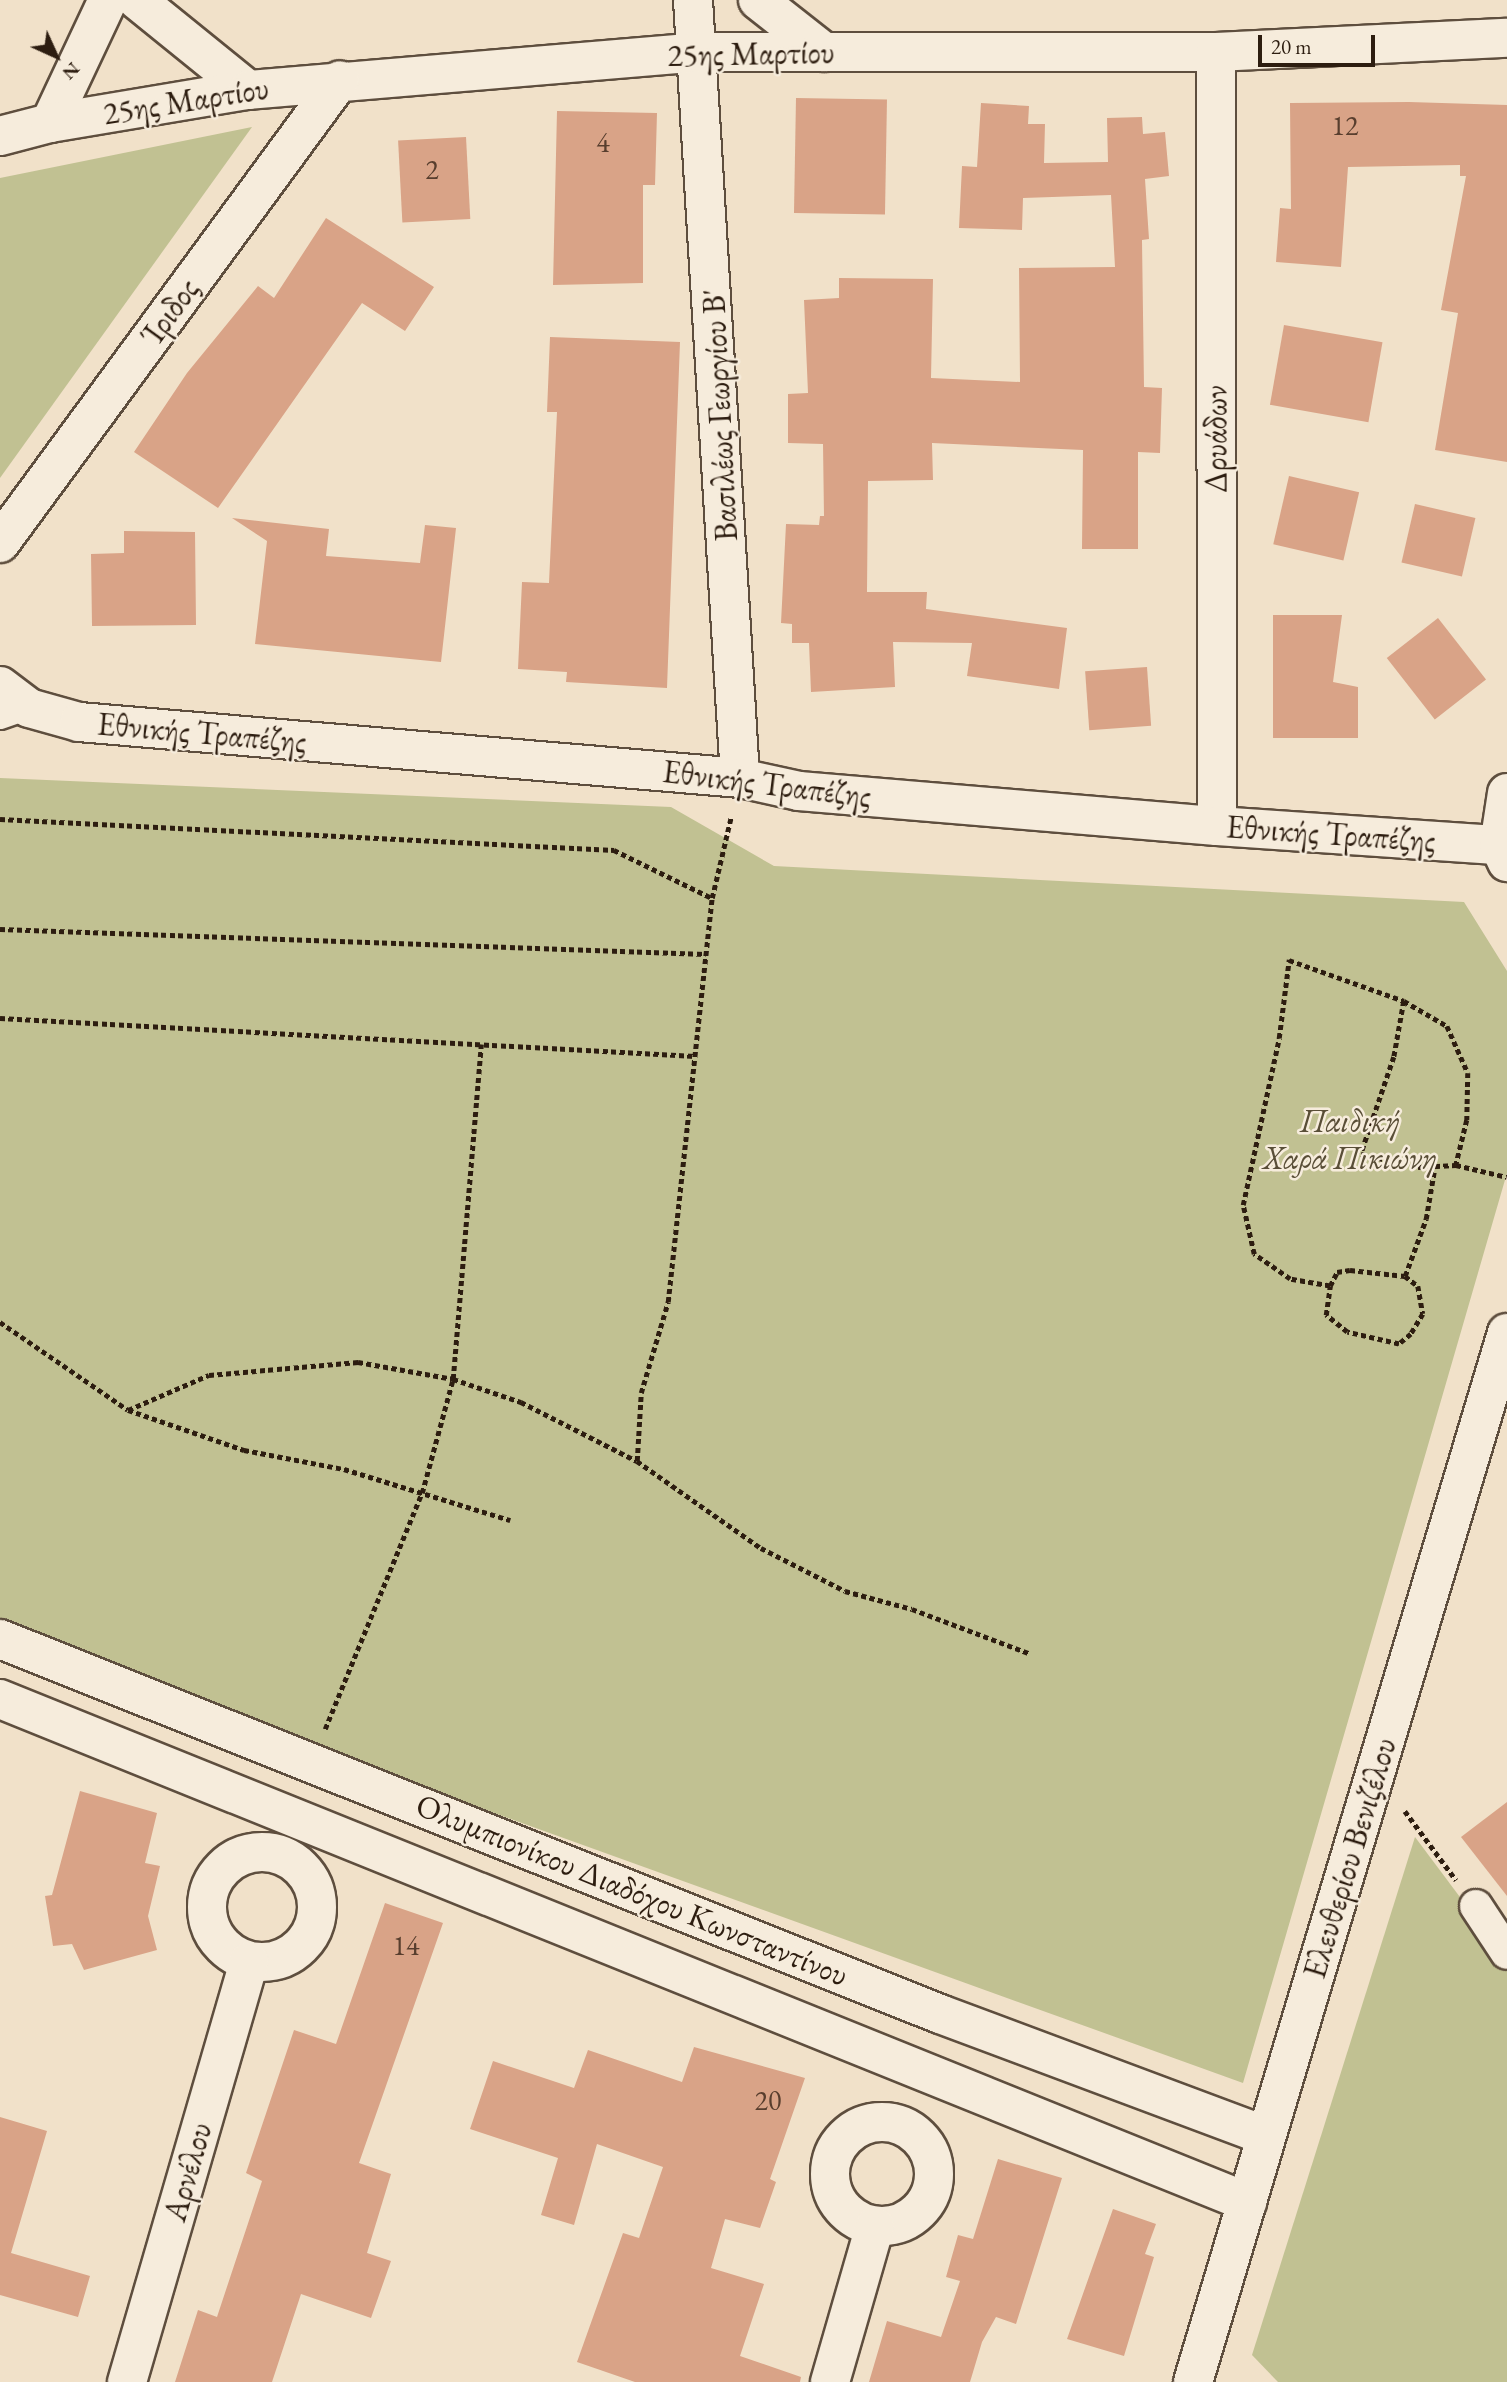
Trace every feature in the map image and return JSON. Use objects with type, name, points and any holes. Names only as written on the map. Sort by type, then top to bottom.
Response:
[{"type":"street","points":[[50,123],[108,0]]},
{"type":"street","points":[[138,0],[248,90]]},
{"type":"street","name":"Βασιλέως Γεωργίου Β'","points":[[693,0],[699,52],[740,778]]},
{"type":"street","points":[[758,0],[824,52]]},
{"type":"street","name":"25ης Μαρτίου","points":[[0,136],[50,123],[248,90],[341,80],[699,52],[1216,52],[1507,38]]},
{"type":"street","name":"Δρυάδων","points":[[1216,52],[1217,826]]},
{"type":"street","name":"Ίριδος","points":[[0,543],[341,80]]},
{"type":"street","name":"Εθνικής Τραπέζης","points":[[10,704],[79,722],[740,778],[799,791],[1504,850]]},
{"type":"street","points":[[1504,850],[1507,793]]},
{"type":"street","name":"Ελευθερίου Βενιζέλου","points":[[1193,2382],[1507,1333]]},
{"type":"street","name":"Ολυμπιονίκου Διαδόχου Κωνσταντίνου","points":[[0,1639],[312,1760],[940,2014],[1266,2136]]},
{"type":"street","name":"Ολυμπιονίκου Διαδόχου Κωνσταντίνου","points":[[0,1699],[1247,2202]]},
{"type":"street","points":[[1476,1906],[1507,1953]]},
{"type":"street","name":"Αρνέλου","points":[[127,2382],[248,1961]]},
{"type":"street","points":[[830,2382],[875,2226]]},
{"type":"path","points":[[638,1461],[641,1393],[668,1302],[712,898],[740,778]]},
{"type":"path","points":[[0,819],[614,850],[712,898]]},
{"type":"path","points":[[0,929],[706,954]]},
{"type":"path","points":[[1330,1286],[1290,1279],[1254,1254],[1243,1205],[1279,1038],[1289,960],[1404,1001],[1447,1026],[1468,1073],[1467,1120],[1457,1165]]},
{"type":"path","points":[[1404,1001],[1394,1057],[1362,1154],[1418,1167],[1457,1165],[1507,1177]]},
{"type":"path","points":[[0,1018],[695,1056]]},
{"type":"path","points":[[312,1760],[422,1493],[453,1379],[481,1044]]},
{"type":"path","points":[[1405,1276],[1426,1219],[1435,1166]]},
{"type":"path","points":[[1350,1270],[1405,1276],[1418,1286],[1423,1314],[1411,1334],[1399,1343],[1347,1332],[1326,1315],[1330,1286],[1337,1272],[1350,1270]]},
{"type":"path","points":[[0,1322],[128,1410],[244,1450],[344,1469],[510,1520]]},
{"type":"path","points":[[128,1410],[209,1375],[358,1362],[453,1379],[521,1402],[638,1461],[761,1548],[845,1591],[912,1609],[1031,1654]]},
{"type":"path","points":[[1376,1771],[1476,1906]]},
{"type":"green space","points":[[252,127],[0,478],[0,178]]},
{"type":"green space","name":"Παιδική Χαρά Πικιώνη","points":[[0,778],[671,807],[774,866],[1464,902],[1507,971],[1507,1173],[1243,2083],[494,1813],[0,1622]]},
{"type":"green space","points":[[1415,1837],[1507,1960],[1507,2382],[1278,2382],[1252,2355]]},
{"type":"building","points":[[796,98],[887,100],[885,215],[794,213]]},
{"type":"building","points":[[981,103],[1029,106],[1028,124],[1045,124],[1044,163],[1108,162],[1107,118],[1142,117],[1143,134],[1165,132],[1169,176],[1145,179],[1149,239],[1142,240],[1144,387],[1162,388],[1160,453],[1138,452],[1138,549],[1082,549],[1083,450],[932,443],[933,480],[868,481],[867,592],[927,592],[926,609],[1067,628],[1059,689],[967,676],[972,643],[893,642],[895,687],[811,692],[809,643],[792,643],[792,624],[781,623],[786,524],[819,525],[820,516],[824,516],[823,444],[788,443],[788,394],[808,393],[804,300],[839,298],[839,278],[933,279],[931,378],[1020,382],[1019,268],[1115,267],[1111,195],[1023,198],[1022,230],[959,228],[962,166],[977,167]]},
{"type":"building","points":[[1290,103],[1507,105],[1507,462],[1435,450],[1458,313],[1441,310],[1466,176],[1460,176],[1460,165],[1348,167],[1341,267],[1276,262],[1280,208],[1291,209]]},
{"type":"building","points":[[557,111],[657,113],[655,185],[643,185],[643,283],[553,285]]},
{"type":"building","points":[[466,137],[470,219],[402,222],[398,141]]},
{"type":"building","points":[[326,218],[434,287],[405,331],[362,303],[218,508],[134,452],[187,373],[258,286],[274,298]]},
{"type":"building","points":[[1284,325],[1382,342],[1368,422],[1270,405]]},
{"type":"building","points":[[550,337],[680,342],[667,688],[566,682],[567,672],[518,669],[522,582],[549,583],[557,412],[547,412]]},
{"type":"building","points":[[1289,476],[1359,492],[1343,560],[1273,544]]},
{"type":"building","points":[[1415,504],[1475,518],[1462,576],[1402,562]]},
{"type":"building","points":[[232,518],[329,529],[326,556],[420,563],[425,525],[456,528],[441,662],[255,644],[267,541]]},
{"type":"building","points":[[124,531],[195,532],[196,625],[92,626],[91,554],[124,553]]},
{"type":"building","points":[[1273,615],[1342,615],[1333,682],[1358,687],[1358,738],[1273,738]]},
{"type":"building","points":[[1438,618],[1486,679],[1435,719],[1387,658]]},
{"type":"building","points":[[1147,667],[1151,726],[1089,730],[1085,671]]},
{"type":"building","points":[[80,1791],[157,1813],[145,1863],[160,1866],[148,1916],[157,1950],[84,1970],[72,1944],[53,1946],[45,1896],[52,1895]]},
{"type":"building","points":[[1507,1802],[1507,1896],[1461,1837]]},
{"type":"building","points":[[385,1903],[443,1923],[359,2163],[391,2174],[367,2253],[391,2261],[371,2318],[301,2294],[272,2382],[175,2382],[198,2310],[217,2317],[262,2181],[246,2173],[294,2030],[336,2044]]},
{"type":"building","points":[[694,2047],[805,2078],[770,2179],[776,2182],[760,2228],[725,2219],[711,2268],[764,2284],[740,2356],[801,2377],[800,2382],[635,2382],[577,2362],[623,2233],[639,2238],[663,2167],[597,2144],[574,2225],[541,2215],[558,2158],[470,2129],[493,2061],[574,2088],[588,2050],[682,2082]]},
{"type":"building","points":[[0,2117],[47,2131],[11,2253],[90,2276],[78,2317],[0,2295]]},
{"type":"building","points":[[998,2159],[1062,2178],[1016,2324],[996,2317],[982,2342],[970,2382],[869,2382],[887,2321],[941,2337],[960,2281],[946,2277],[958,2235],[973,2239]]},
{"type":"building","points":[[1113,2209],[1156,2224],[1145,2254],[1154,2257],[1124,2356],[1067,2339]]}]
